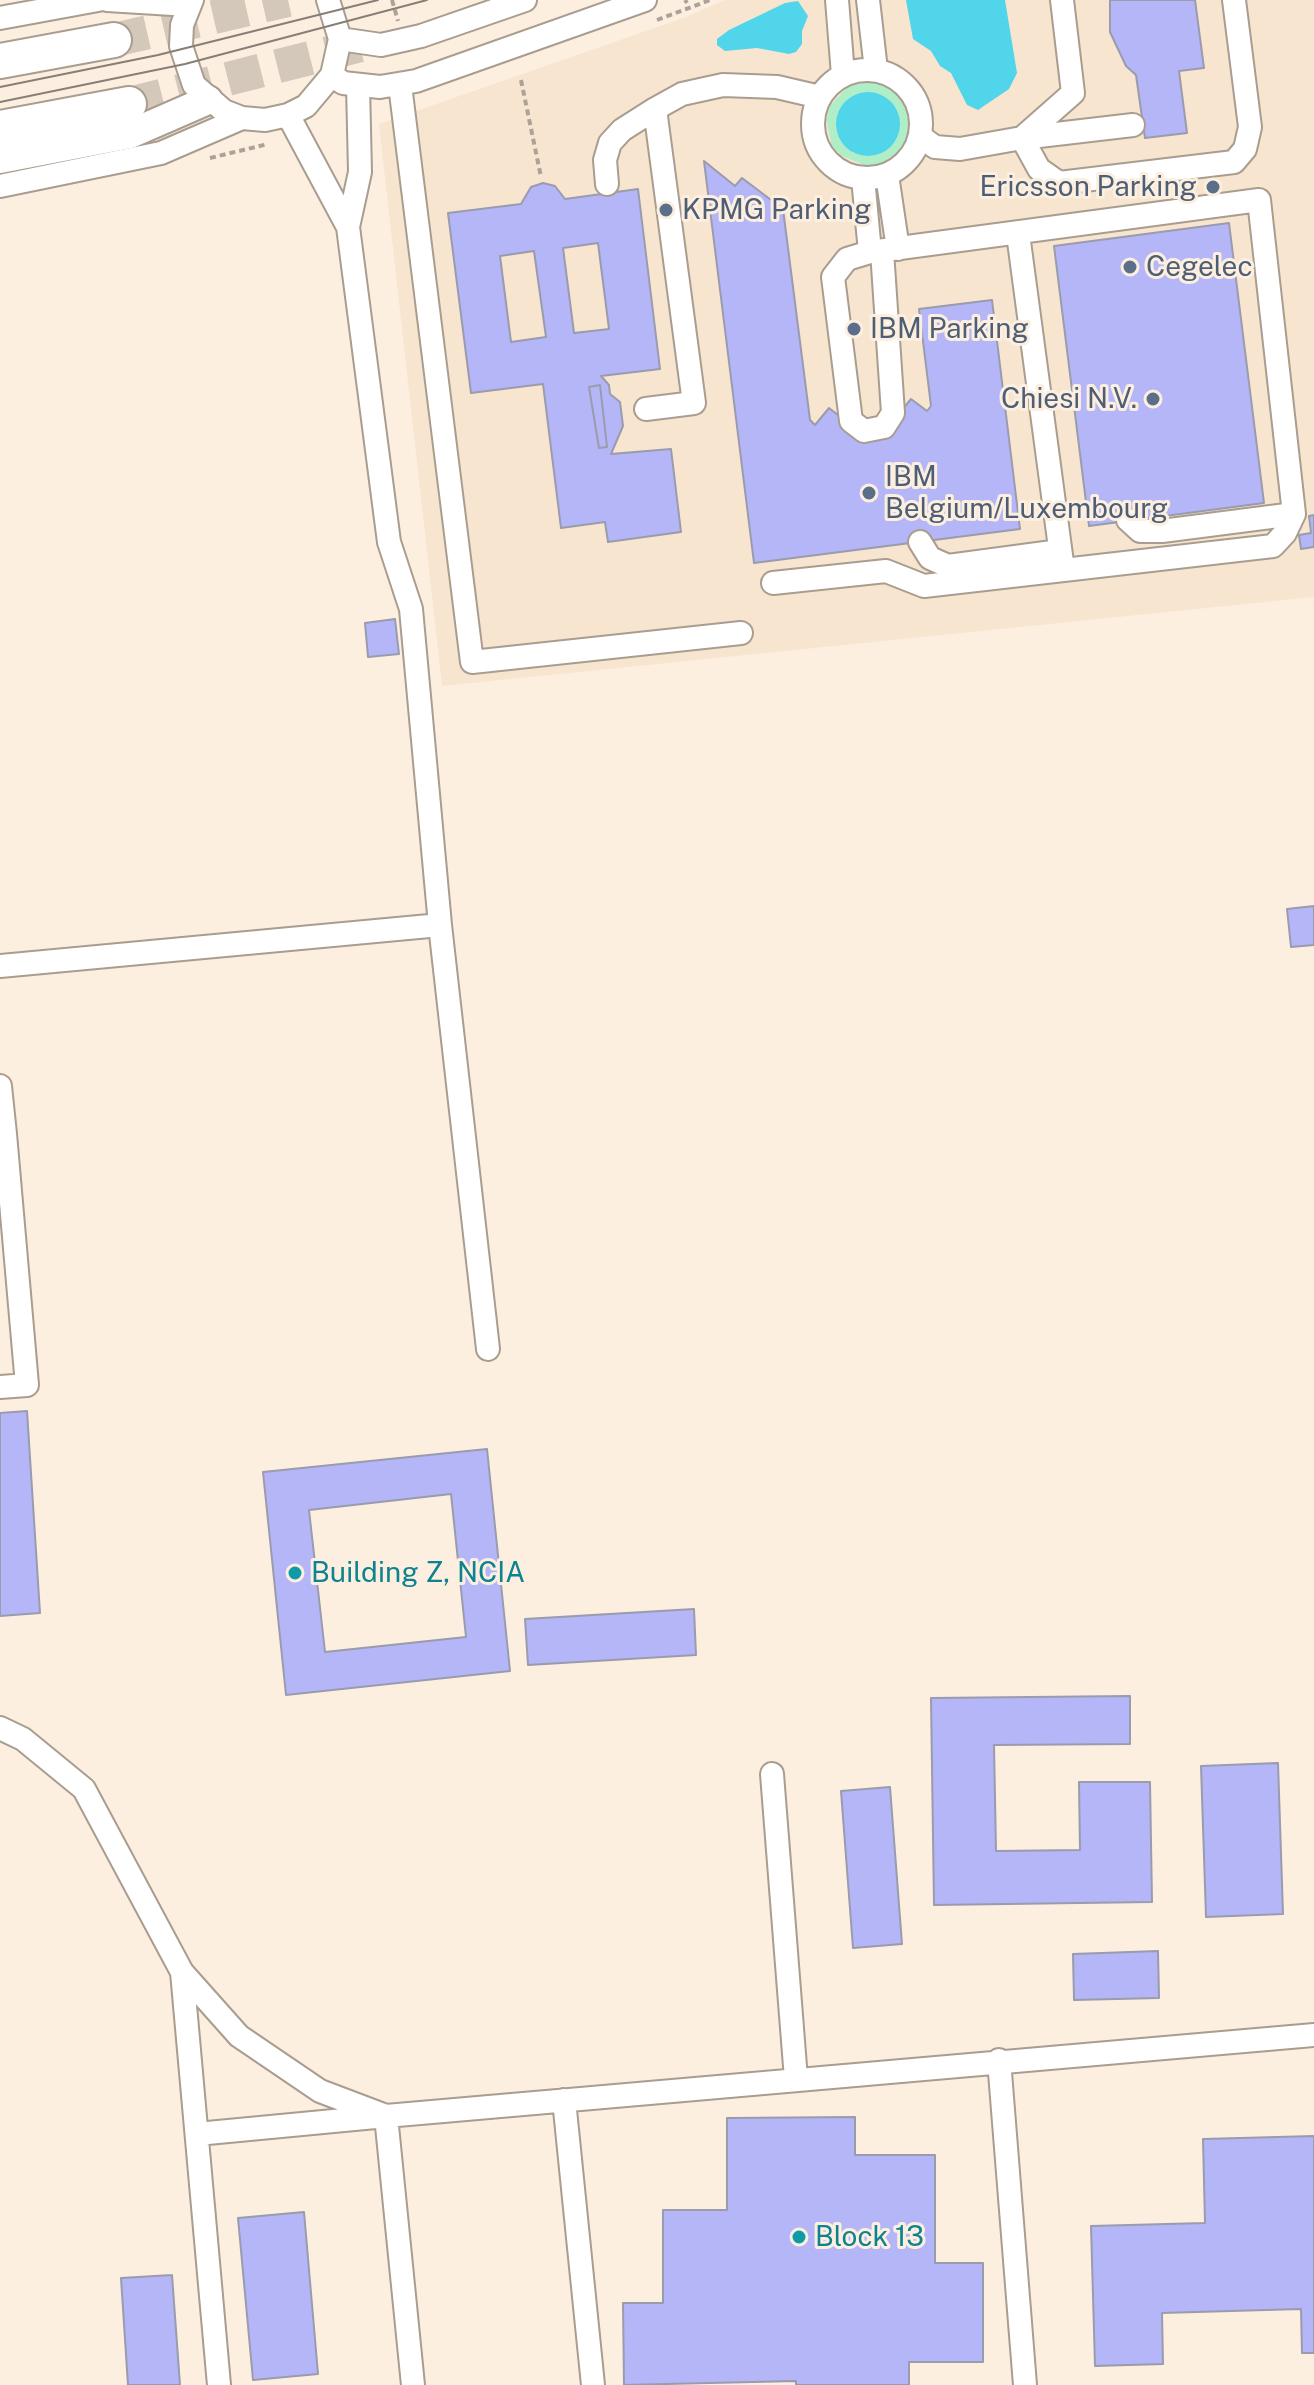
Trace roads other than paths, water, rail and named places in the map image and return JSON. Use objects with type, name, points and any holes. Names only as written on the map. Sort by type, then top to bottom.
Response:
[{"type":"highway","points":[[0,61],[114,40]]},
{"type":"highway","points":[[0,128],[129,104]]},
{"type":"main road","points":[[0,159],[130,134],[208,100]]},
{"type":"street","points":[[0,18],[98,0]]},
{"type":"street","points":[[107,0],[190,3],[182,25],[182,50],[194,85],[208,100],[242,118],[265,120],[288,115],[306,106],[332,75],[340,39],[334,4]]},
{"type":"street","points":[[340,39],[381,45],[421,36],[525,0]]},
{"type":"street","points":[[332,75],[343,83],[400,85],[645,0]]},
{"type":"street","points":[[837,0],[843,75]]},
{"type":"street","points":[[868,0],[876,70]]},
{"type":"street","points":[[1022,138],[1073,93],[1062,0]]},
{"type":"street","points":[[1022,138],[1039,169],[1059,183],[1234,162],[1245,149],[1250,127],[1234,0]]},
{"type":"street","points":[[876,70],[893,76],[912,94],[922,119],[921,137],[911,157],[887,175],[863,178],[847,175],[822,154],[812,123],[820,97],[843,75],[876,70]]},
{"type":"street","points":[[358,85],[360,172],[348,227],[389,542],[411,609],[440,925],[488,1349]]},
{"type":"street","points":[[400,85],[472,662],[741,633]]},
{"type":"street","points":[[607,184],[605,160],[610,143],[622,130],[682,94],[723,85],[777,87],[820,97]]},
{"type":"street","points":[[646,409],[694,403],[655,109]]},
{"type":"street","points":[[288,115],[348,227]]},
{"type":"street","points":[[0,186],[161,153],[242,118]]},
{"type":"street","points":[[921,137],[935,147],[960,149],[1133,125]]},
{"type":"street","points":[[887,175],[883,251],[893,413],[884,427],[864,431],[851,421],[833,277],[847,259],[883,251],[1259,200],[1294,514],[1285,533],[1273,546],[948,566],[930,558],[920,542]]},
{"type":"street","points":[[863,178],[883,251]]},
{"type":"street","points":[[1018,234],[1062,561]]},
{"type":"street","points":[[1128,520],[1140,531],[1162,531],[1294,514]]},
{"type":"street","points":[[773,583],[886,571],[924,586],[1062,561]]},
{"type":"street","points":[[0,966],[440,925]]},
{"type":"street","points":[[0,1086],[27,1385],[0,1387]]},
{"type":"street","points":[[0,1728],[23,1739],[84,1789],[182,1972],[239,2036],[320,2091],[386,2116]]},
{"type":"street","points":[[772,1774],[796,2079]]},
{"type":"street","points":[[182,1972],[219,2385]]},
{"type":"street","points":[[197,2134],[999,2060],[1314,2035]]},
{"type":"street","points":[[999,2060],[1025,2385]]},
{"type":"street","points":[[564,2100],[593,2385]]},
{"type":"street","points":[[386,2116],[413,2385]]},
{"type":"water","points":[[906,0],[1005,0],[1017,73],[1009,89],[978,110],[967,105],[951,73],[940,66],[931,51],[913,39]]},
{"type":"water","points":[[798,1],[808,16],[802,31],[802,44],[796,52],[789,54],[757,48],[725,51],[717,45],[717,39],[729,30],[785,3]]},
{"type":"water","points":[[862,92],[874,92],[891,101],[898,112],[898,136],[891,147],[874,156],[862,156],[850,151],[841,142],[836,130],[836,118],[841,106],[850,97]]},
{"type":"tunnel","points":[[114,40],[288,0]]},
{"type":"tunnel","points":[[129,104],[369,43]]},
{"type":"tram line","points":[[0,87],[158,55],[378,0]]},
{"type":"tram line","points":[[0,102],[185,64],[427,0]]},
{"type":"place","name":"Ericsson Parking","points":[[1213,187]]},
{"type":"place","name":"KPMG Parking","points":[[666,210]]},
{"type":"place","name":"Cegelec","points":[[1130,267]]},
{"type":"place","name":"IBM Parking","points":[[854,329]]},
{"type":"place","name":"Chiesi N.V.","points":[[1153,399]]},
{"type":"place","name":"IBM Belgium/Luxembourg","points":[[869,493]]},
{"type":"place","name":"Building Z, NCIA","points":[[295,1573]]},
{"type":"place","name":"Block 13","points":[[799,2237]]}]
